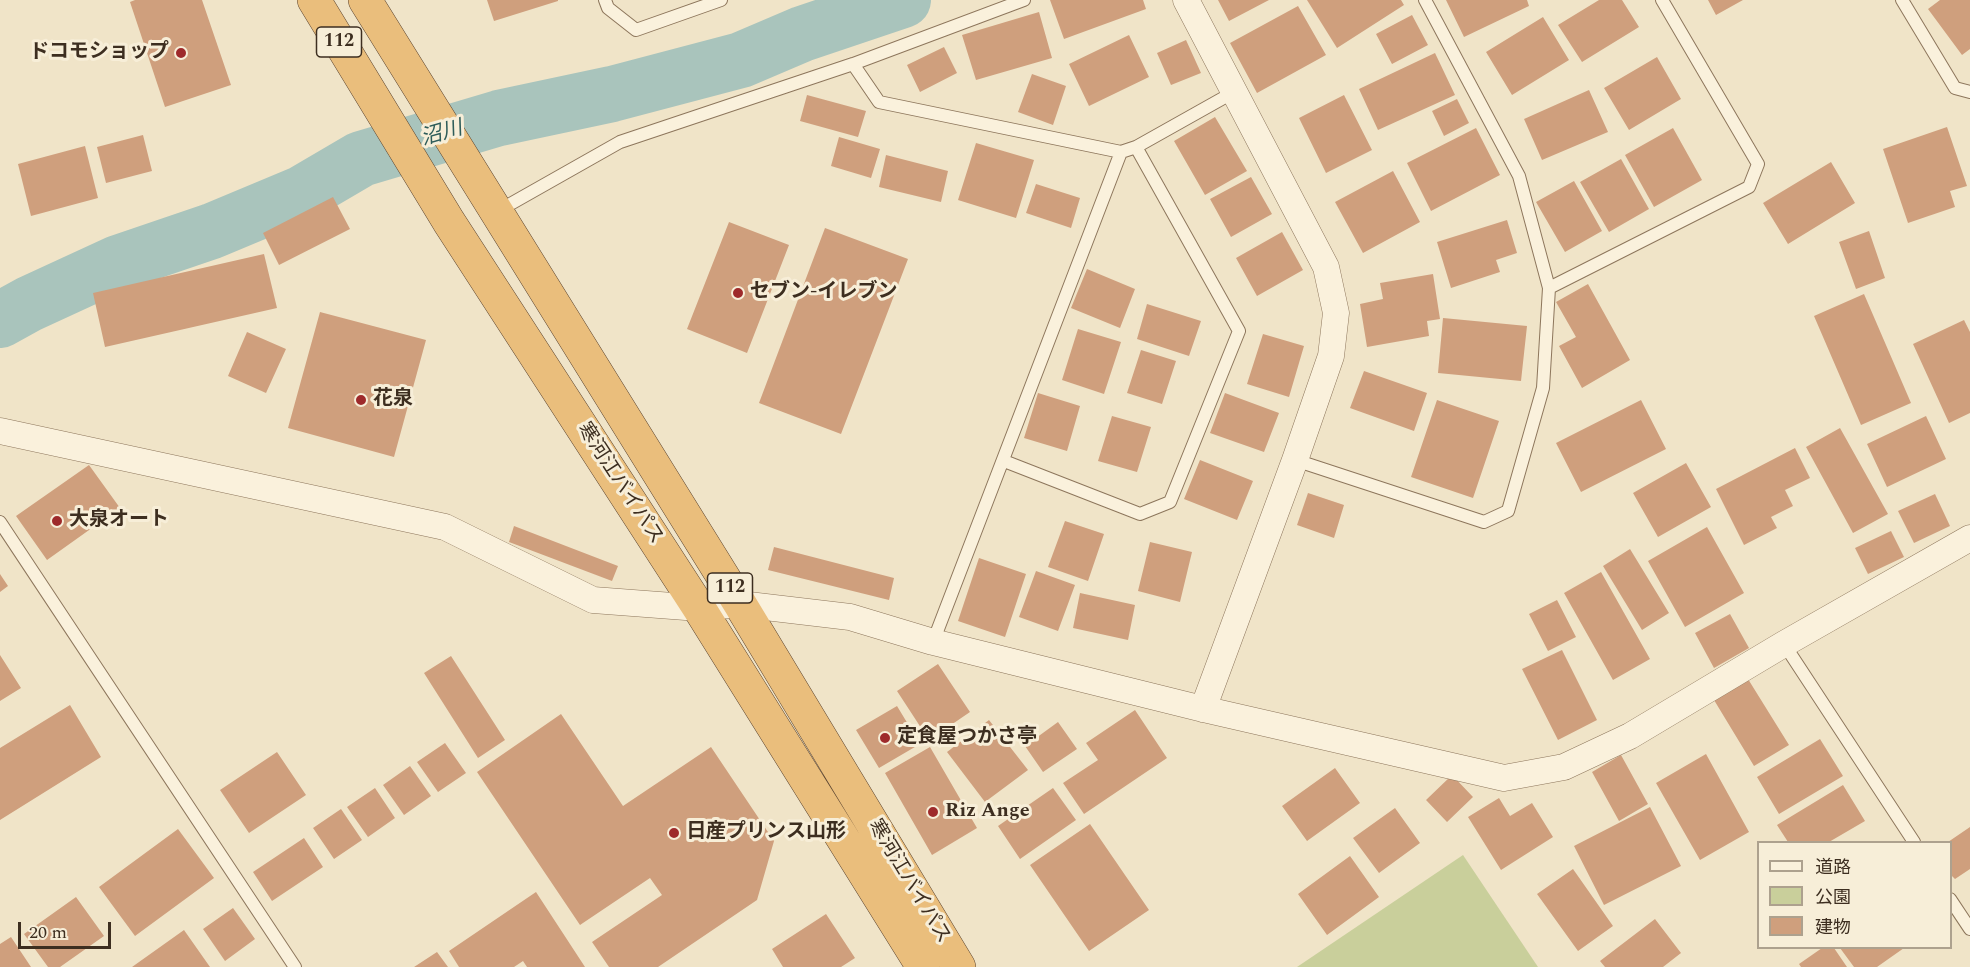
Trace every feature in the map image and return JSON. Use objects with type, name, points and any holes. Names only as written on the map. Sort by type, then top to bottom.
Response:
[{"type":"highway","name":"寒河江バイパス","points":[[314,0],[448,222],[699,608],[923,967]]},
{"type":"highway","name":"寒河江バイパス","points":[[365,0],[740,604],[959,967]]},
{"type":"street","points":[[1186,0],[1326,267],[1336,313],[1331,356],[1203,709]]},
{"type":"street","points":[[0,431],[445,527],[593,600],[699,608],[740,604],[849,617],[933,642],[1203,709],[1503,778],[1564,767],[1630,736],[1784,644],[1970,538]]},
{"type":"lane","points":[[605,0],[608,8],[636,30],[721,0]]},
{"type":"lane","points":[[497,212],[620,142],[853,64],[1024,0]]},
{"type":"lane","points":[[1295,460],[1484,522],[1508,511],[1543,388],[1549,288],[1519,176],[1425,0]]},
{"type":"lane","points":[[1549,288],[1749,187],[1758,164],[1662,0]]},
{"type":"lane","points":[[1902,0],[1955,88],[1970,92]]},
{"type":"lane","points":[[853,64],[879,102],[1121,152],[1136,147],[1234,92]]},
{"type":"lane","points":[[1004,461],[1140,514],[1170,502],[1239,331],[1136,147]]},
{"type":"lane","points":[[933,642],[1121,152]]},
{"type":"lane","points":[[0,522],[295,967]]},
{"type":"lane","points":[[1784,644],[1913,841]]},
{"type":"lane","points":[[1952,902],[1970,929]]},
{"type":"green space","points":[[1463,855],[1538,967],[1297,967]]},
{"type":"building","points":[[135,0],[202,0],[231,85],[165,107],[130,2]]},
{"type":"building","points":[[487,0],[558,0],[558,1],[494,21]]},
{"type":"building","points":[[1050,0],[1143,0],[1146,9],[1064,39]]},
{"type":"building","points":[[1218,0],[1269,0],[1229,21]]},
{"type":"building","points":[[1307,0],[1401,0],[1404,5],[1337,48]]},
{"type":"building","points":[[1446,0],[1527,0],[1529,6],[1464,37]]},
{"type":"building","points":[[1599,0],[1622,0],[1639,27],[1582,62],[1558,25]]},
{"type":"building","points":[[1708,0],[1743,0],[1716,15]]},
{"type":"building","points":[[1940,0],[1970,0],[1970,49],[1962,55],[1928,9]]},
{"type":"building","points":[[1298,6],[1326,55],[1257,93],[1230,43]]},
{"type":"building","points":[[1039,12],[1052,58],[976,80],[962,35]]},
{"type":"building","points":[[1412,15],[1428,45],[1392,64],[1376,34]]},
{"type":"building","points":[[1543,17],[1569,60],[1512,95],[1486,52]]},
{"type":"building","points":[[1129,35],[1149,77],[1089,106],[1069,64]]},
{"type":"building","points":[[1186,40],[1201,73],[1171,85],[1157,53]]},
{"type":"building","points":[[944,47],[957,73],[920,92],[907,65]]},
{"type":"building","points":[[1435,53],[1455,95],[1378,130],[1359,89]]},
{"type":"building","points":[[1657,57],[1681,99],[1629,130],[1604,88]]},
{"type":"building","points":[[1032,74],[1066,86],[1053,125],[1018,112]]},
{"type":"building","points":[[1589,90],[1608,132],[1542,160],[1524,119]]},
{"type":"building","points":[[807,95],[866,111],[858,137],[800,121]]},
{"type":"building","points":[[1344,95],[1372,150],[1326,173],[1299,118]]},
{"type":"building","points":[[1457,99],[1469,123],[1444,136],[1432,111]]},
{"type":"building","points":[[1215,117],[1247,171],[1205,195],[1174,141]]},
{"type":"building","points":[[1947,127],[1967,186],[1950,191],[1955,207],[1908,223],[1883,149]]},
{"type":"building","points":[[1476,128],[1500,175],[1431,211],[1407,163]]},
{"type":"building","points":[[1673,128],[1702,180],[1654,207],[1625,155]]},
{"type":"building","points":[[143,135],[152,171],[106,183],[97,147]]},
{"type":"building","points":[[839,137],[880,149],[871,178],[831,166]]},
{"type":"building","points":[[976,143],[1034,160],[1016,218],[958,200]]},
{"type":"building","points":[[85,146],[98,198],[31,216],[18,164]]},
{"type":"building","points":[[886,155],[948,171],[941,202],[879,187]]},
{"type":"building","points":[[1621,159],[1649,209],[1609,232],[1580,182]]},
{"type":"building","points":[[1831,162],[1855,203],[1788,244],[1763,203]]},
{"type":"building","points":[[1393,171],[1420,222],[1363,253],[1335,202]]},
{"type":"building","points":[[1251,177],[1272,214],[1231,237],[1210,199]]},
{"type":"building","points":[[1574,181],[1602,231],[1565,252],[1536,202]]},
{"type":"building","points":[[1036,184],[1080,198],[1071,228],[1026,213]]},
{"type":"building","points":[[333,197],[350,229],[279,265],[263,233]]},
{"type":"building","points":[[1507,220],[1517,253],[1496,260],[1500,272],[1451,288],[1437,242]]},
{"type":"building","points":[[729,222],[789,245],[747,353],[687,329]]},
{"type":"building","points":[[825,228],[908,259],[841,434],[759,403]]},
{"type":"building","points":[[1869,231],[1885,278],[1856,289],[1839,242]]},
{"type":"building","points":[[1282,232],[1303,270],[1257,296],[1236,258]]},
{"type":"building","points":[[264,254],[277,308],[105,347],[93,293]]},
{"type":"building","points":[[1087,269],[1135,289],[1120,328],[1071,308]]},
{"type":"building","points":[[1433,274],[1440,319],[1427,321],[1429,336],[1367,347],[1360,304],[1383,299],[1380,283]]},
{"type":"building","points":[[1588,284],[1630,360],[1582,388],[1559,346],[1576,337],[1556,302]]},
{"type":"building","points":[[1864,294],[1911,403],[1861,425],[1814,316]]},
{"type":"building","points":[[1147,304],[1201,321],[1189,356],[1137,339]]},
{"type":"building","points":[[320,312],[426,340],[394,457],[288,428]]},
{"type":"building","points":[[1443,318],[1527,326],[1521,381],[1438,373]]},
{"type":"building","points":[[1964,320],[1970,332],[1970,413],[1949,423],[1913,344]]},
{"type":"building","points":[[1078,329],[1121,342],[1104,394],[1062,380]]},
{"type":"building","points":[[247,332],[286,349],[266,393],[228,376]]},
{"type":"building","points":[[1263,334],[1304,346],[1289,397],[1247,384]]},
{"type":"building","points":[[1141,350],[1176,361],[1162,404],[1127,393]]},
{"type":"building","points":[[1364,371],[1427,393],[1414,431],[1350,408]]},
{"type":"building","points":[[1038,393],[1080,406],[1067,451],[1024,438]]},
{"type":"building","points":[[1225,393],[1279,413],[1264,452],[1210,433]]},
{"type":"building","points":[[1437,400],[1499,421],[1473,498],[1411,477]]},
{"type":"building","points":[[1641,400],[1666,449],[1581,492],[1556,443]]},
{"type":"building","points":[[1112,416],[1151,427],[1137,472],[1098,461]]},
{"type":"building","points":[[1926,416],[1946,459],[1887,487],[1867,444]]},
{"type":"building","points":[[1840,428],[1888,514],[1853,533],[1806,447]]},
{"type":"building","points":[[1795,448],[1810,478],[1785,490],[1793,506],[1771,517],[1777,528],[1744,545],[1716,489]]},
{"type":"building","points":[[1200,460],[1253,481],[1237,520],[1184,499]]},
{"type":"building","points":[[1686,463],[1711,507],[1658,537],[1633,493]]},
{"type":"building","points":[[89,465],[120,508],[47,560],[16,516]]},
{"type":"building","points":[[1308,493],[1344,505],[1334,538],[1297,525]]},
{"type":"building","points":[[1935,494],[1950,526],[1914,543],[1898,511]]},
{"type":"building","points":[[1065,521],[1104,534],[1088,581],[1048,567]]},
{"type":"building","points":[[514,526],[618,566],[612,581],[509,542]]},
{"type":"building","points":[[1707,527],[1744,593],[1685,627],[1648,561]]},
{"type":"building","points":[[1891,531],[1904,557],[1868,574],[1855,548]]},
{"type":"building","points":[[1150,542],[1192,552],[1180,602],[1138,591]]},
{"type":"building","points":[[774,547],[894,578],[889,600],[768,570]]},
{"type":"building","points":[[1630,549],[1669,613],[1642,630],[1603,566]]},
{"type":"building","points":[[979,558],[1026,574],[1005,637],[958,621]]},
{"type":"building","points":[[1036,571],[1075,585],[1058,631],[1019,617]]},
{"type":"building","points":[[1601,572],[1650,659],[1613,680],[1564,593]]},
{"type":"building","points":[[0,574],[8,586],[0,592]]},
{"type":"building","points":[[1080,593],[1135,605],[1128,640],[1073,628]]},
{"type":"building","points":[[1557,600],[1576,637],[1548,651],[1529,614]]},
{"type":"building","points":[[1730,614],[1749,648],[1714,668],[1695,633]]},
{"type":"building","points":[[1562,650],[1597,720],[1558,740],[1522,669]]},
{"type":"building","points":[[0,655],[21,688],[0,701]]},
{"type":"building","points":[[451,656],[505,740],[478,758],[424,673]]},
{"type":"building","points":[[938,664],[970,712],[929,740],[897,691]]},
{"type":"building","points":[[1748,679],[1789,745],[1754,766],[1714,700]]},
{"type":"building","points":[[70,705],[101,757],[0,820],[0,748]]},
{"type":"building","points":[[897,706],[920,744],[879,768],[856,730]]},
{"type":"building","points":[[1135,710],[1167,758],[1084,814],[1063,783],[1098,760],[1086,743]]},
{"type":"building","points":[[561,714],[623,806],[711,747],[774,841],[757,900],[658,967],[609,967],[592,942],[662,895],[650,878],[580,925],[477,772]]},
{"type":"building","points":[[989,720],[1028,770],[985,802],[947,752]]},
{"type":"building","points":[[1058,722],[1077,749],[1043,772],[1025,746]]},
{"type":"building","points":[[1820,739],[1843,776],[1779,814],[1757,777]]},
{"type":"building","points":[[445,743],[466,773],[438,792],[417,762]]},
{"type":"building","points":[[930,747],[977,828],[932,855],[885,773]]},
{"type":"building","points":[[277,752],[306,795],[249,833],[220,790]]},
{"type":"building","points":[[1706,754],[1749,832],[1700,860],[1656,783]]},
{"type":"building","points":[[1621,755],[1648,804],[1619,821],[1592,772]]},
{"type":"building","points":[[410,766],[431,796],[404,815],[383,785]]},
{"type":"building","points":[[1335,768],[1360,803],[1307,841],[1282,806]]},
{"type":"building","points":[[1452,775],[1473,797],[1447,822],[1426,800]]},
{"type":"building","points":[[1843,785],[1865,821],[1831,841],[1787,841],[1777,825]]},
{"type":"building","points":[[375,788],[395,818],[368,837],[347,807]]},
{"type":"building","points":[[1053,788],[1076,820],[1020,859],[998,826]]},
{"type":"building","points":[[1499,798],[1510,816],[1532,803],[1553,837],[1501,870],[1468,817]]},
{"type":"building","points":[[1650,807],[1681,866],[1604,905],[1574,846]]},
{"type":"building","points":[[1395,808],[1420,843],[1379,873],[1353,838]]},
{"type":"building","points":[[341,809],[362,840],[334,859],[313,828]]},
{"type":"building","points":[[1090,824],[1149,910],[1089,951],[1030,865]]},
{"type":"building","points":[[1970,827],[1970,869],[1955,879],[1952,876],[1952,841],[1949,841]]},
{"type":"building","points":[[178,829],[214,878],[135,936],[99,887]]},
{"type":"building","points":[[304,838],[323,867],[272,901],[253,872]]},
{"type":"building","points":[[1350,856],[1379,897],[1327,935],[1298,894]]},
{"type":"building","points":[[1573,869],[1613,926],[1578,951],[1537,894]]},
{"type":"building","points":[[536,892],[585,967],[527,967],[523,961],[514,967],[459,967],[449,951]]},
{"type":"building","points":[[76,897],[104,936],[60,967],[48,967],[24,934]]},
{"type":"building","points":[[233,908],[255,939],[225,961],[203,929]]},
{"type":"building","points":[[826,914],[855,958],[841,967],[783,967],[772,949]]},
{"type":"building","points":[[1655,919],[1681,953],[1663,967],[1605,967],[1600,961]]},
{"type":"building","points":[[184,930],[210,967],[132,967]]},
{"type":"building","points":[[11,937],[31,967],[0,967],[0,944]]},
{"type":"building","points":[[1821,949],[1835,949],[1847,967],[1801,967],[1799,964]]},
{"type":"building","points":[[1841,949],[1903,949],[1877,967],[1854,967]]},
{"type":"building","points":[[437,952],[448,967],[414,967]]},
{"type":"waterway","name":"沼川","points":[[0,320],[118,263],[212,231],[303,193],[361,159],[499,118],[612,94],[741,60],[802,34],[903,0]]},
{"type":"place","name":"ドコモショップ","points":[[181,53]]},
{"type":"place","name":"セブン-イレブン","points":[[738,293]]},
{"type":"place","name":"花泉","points":[[361,400]]},
{"type":"place","name":"大泉オート","points":[[57,521]]},
{"type":"place","name":"定食屋つかさ亭","points":[[885,738]]},
{"type":"place","name":"Riz Ange","points":[[933,812]]},
{"type":"place","name":"日産プリンス山形","points":[[674,833]]}]
